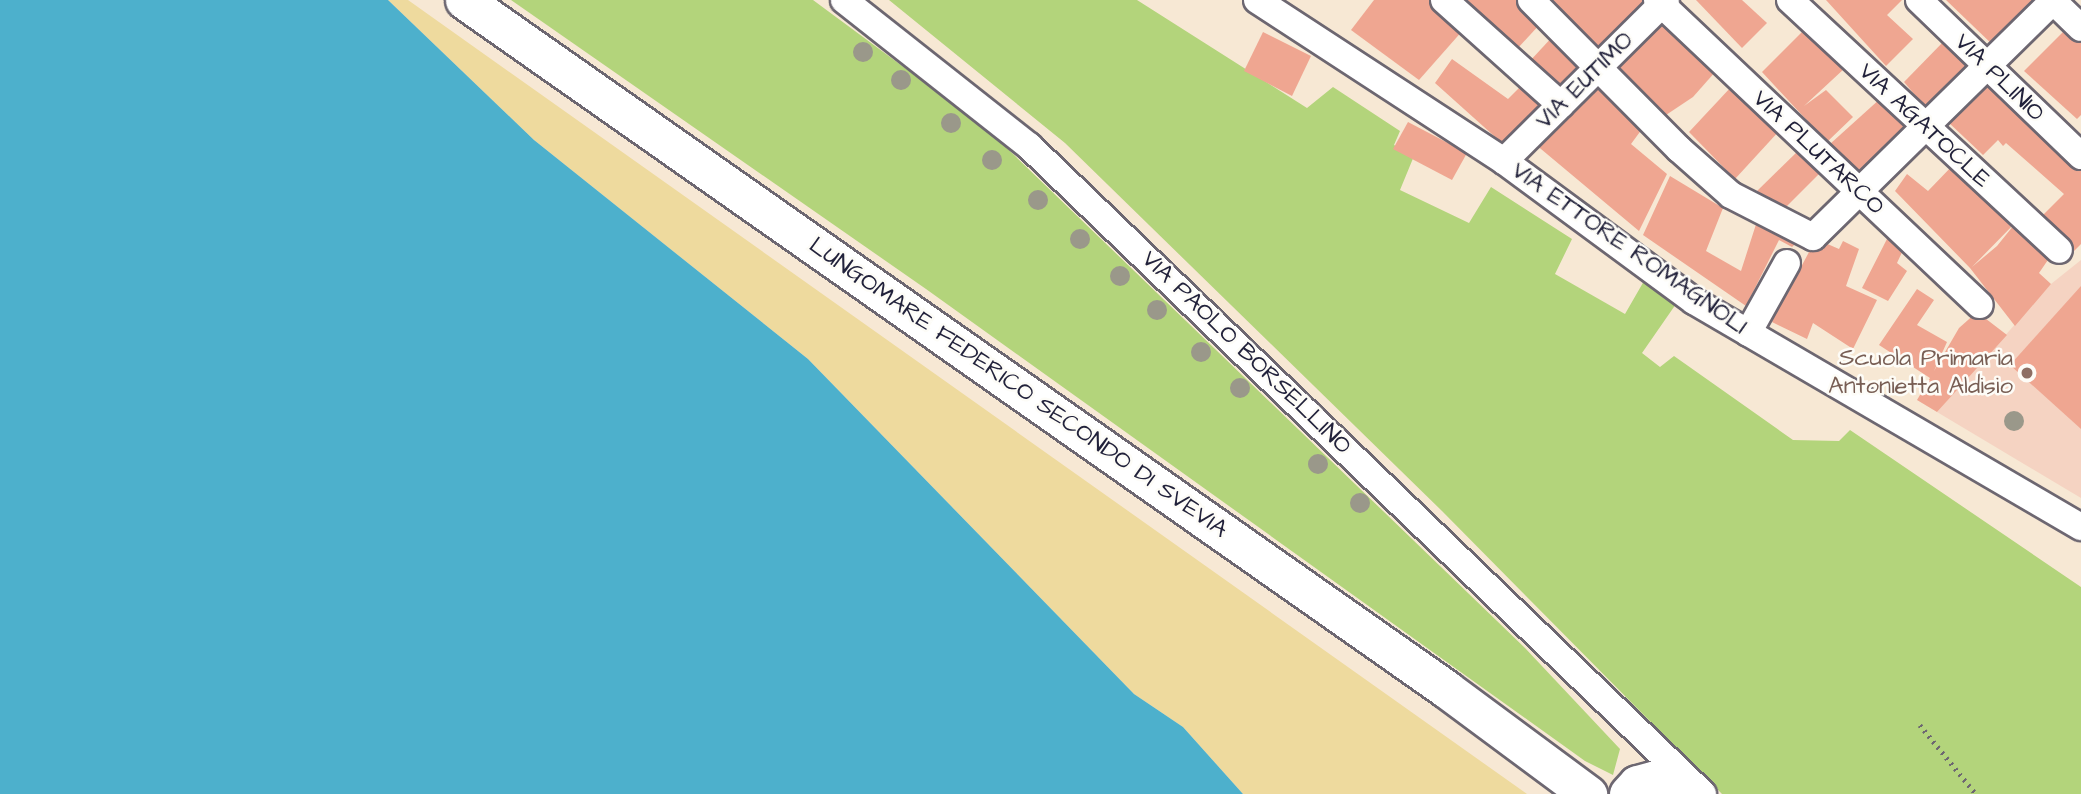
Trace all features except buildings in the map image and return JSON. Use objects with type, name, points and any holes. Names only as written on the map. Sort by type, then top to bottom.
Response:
[{"type":"street","name":"LUNGOMARE FEDERICO SECONDO DI SVEVIA","points":[[464,0],[1579,786],[1605,791],[1631,790],[1656,779],[1687,791]]},
{"type":"street","name":"VIA PAOLO BORSELLINO","points":[[844,0],[1028,146],[1661,752],[1687,791]]},
{"type":"street","name":"VIA ETTORE ROMAGNOLI","points":[[1257,0],[1504,161],[1694,301],[2081,527]]},
{"type":"street","points":[[1444,0],[1561,105]]},
{"type":"street","points":[[1531,0],[1731,195],[1813,237],[2053,0],[2081,28]]},
{"type":"street","name":"VIA AGATOCLE","points":[[1790,0],[1924,128],[2059,250]]},
{"type":"street","name":"VIA PLINIO","points":[[1919,0],[2081,156]]},
{"type":"street","name":"VIA EUTIMO","points":[[1504,161],[1661,2]]},
{"type":"street","name":"VIA PLUTARCO","points":[[1661,2],[1859,193],[1980,305]]},
{"type":"street","points":[[1748,333],[1787,263]]},
{"type":"street","name":"VIA PAOLO BORSELLINO","points":[[1631,790],[1644,756],[1632,724]]},
{"type":"path","points":[[1920,725],[1976,794]]},
{"type":"shaded area","name":"Scuola Primaria Antonietta Aldisio","points":[[2081,260],[2081,498],[1937,412],[2051,284]]},
{"type":"green space","points":[[511,0],[813,0],[986,128],[1525,648],[1620,749],[1613,775],[1585,761],[926,289]]},
{"type":"green space","points":[[889,0],[1137,0],[1307,108],[1333,87],[1400,131],[1394,145],[1414,156],[1400,190],[1469,223],[1491,187],[1572,239],[1555,274],[1625,314],[1644,281],[1676,304],[1642,353],[1660,367],[1674,356],[1793,440],[1839,441],[1850,430],[2081,587],[2081,794],[1722,794],[1442,511],[1065,143]]},
{"type":"sand","points":[[388,0],[408,0],[1527,794],[1243,794],[1183,727],[1134,694],[808,359],[534,140]]},
{"type":"water","points":[[0,0],[388,0],[534,140],[808,359],[1134,694],[1183,727],[1243,794],[0,794]]},
{"type":"place","name":"Scuola Primaria Antonietta Aldisio","points":[[2027,373]]}]
